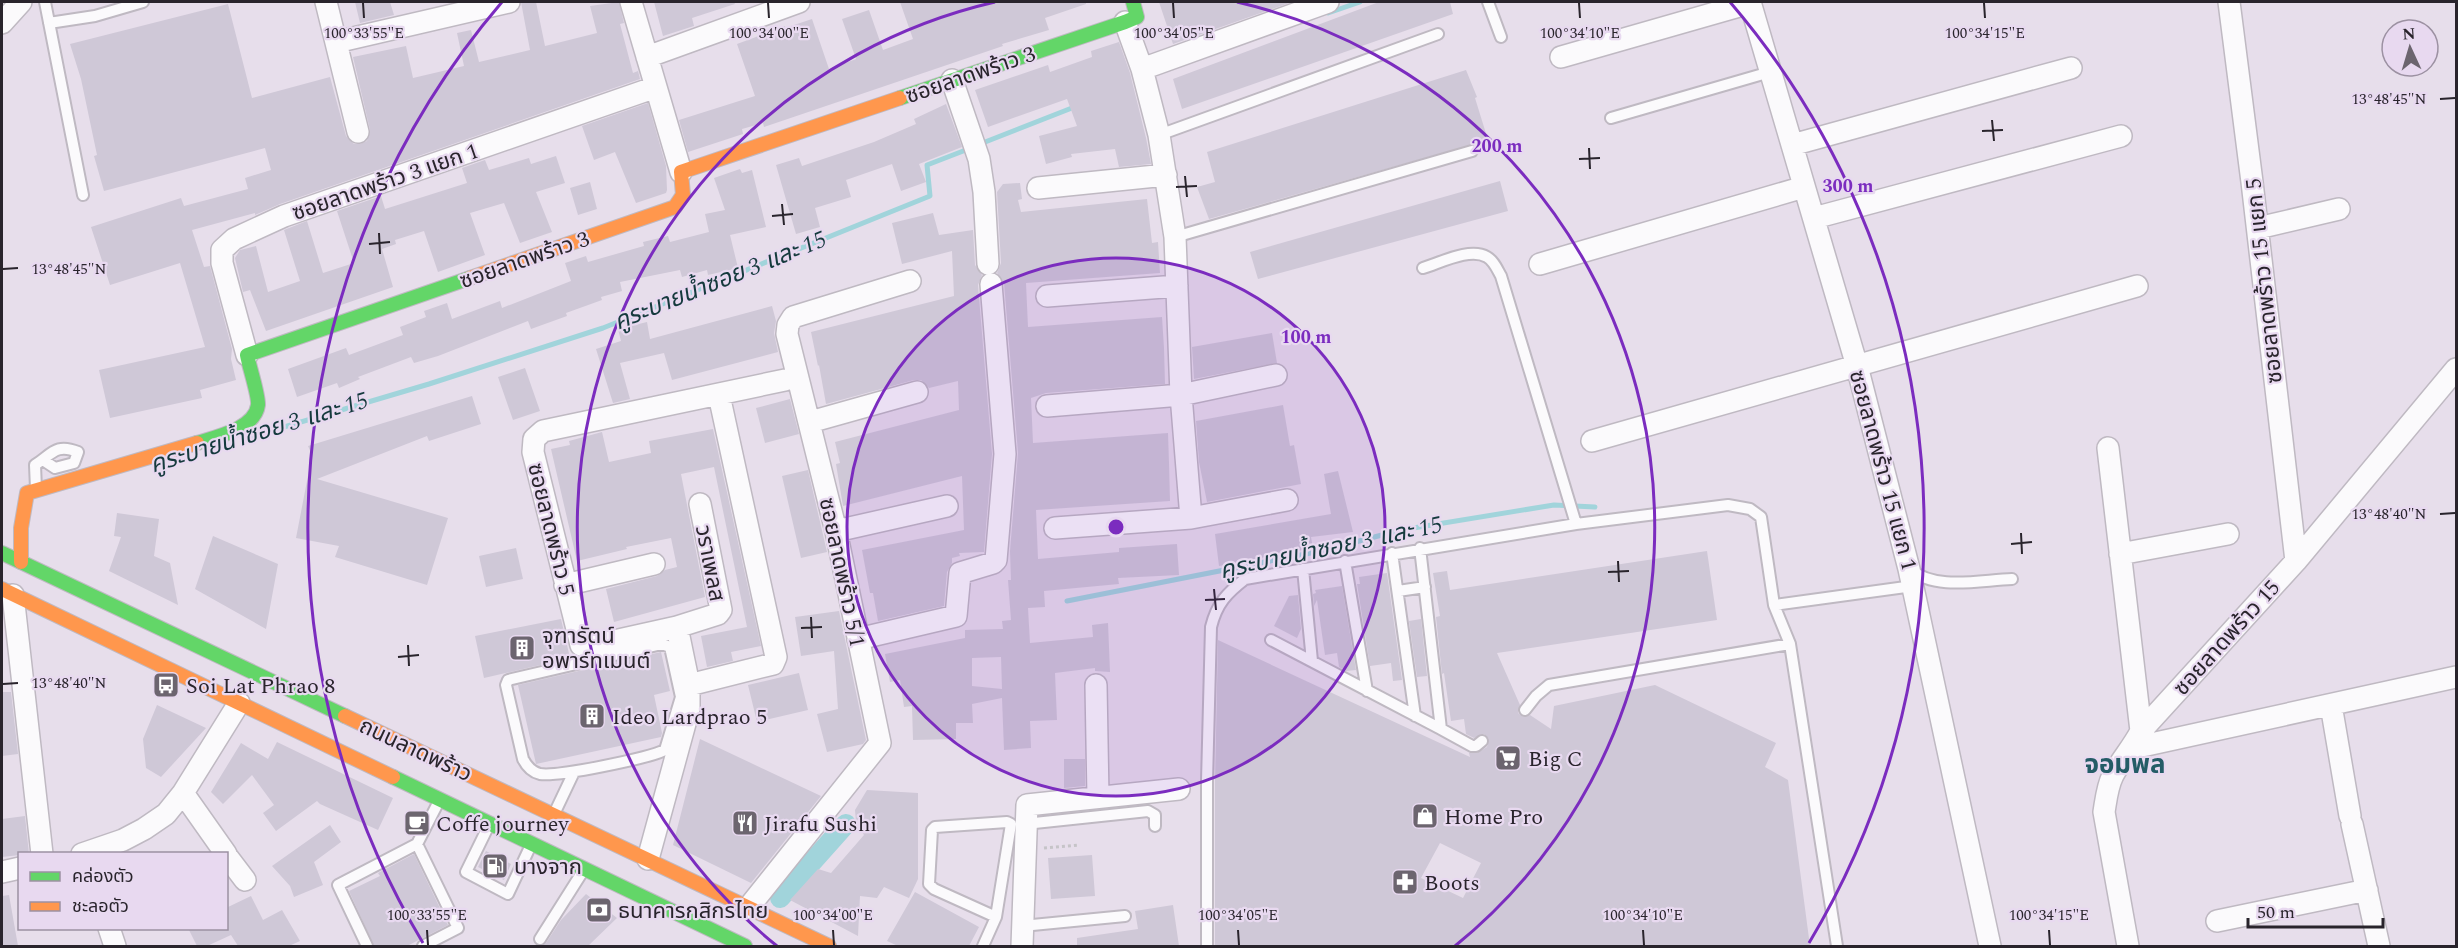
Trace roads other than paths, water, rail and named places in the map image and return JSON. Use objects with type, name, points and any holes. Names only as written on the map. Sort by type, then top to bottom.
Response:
[{"type":"main road","name":"ซอยลาดพร้าว 3","points":[[247,355],[675,207],[682,201],[685,193],[681,172],[952,80],[1132,13]]},
{"type":"main road","points":[[21,562],[21,528],[27,493],[234,432],[253,417],[258,405],[247,355]]},
{"type":"main road","name":"ถนนลาดพร้าว","points":[[2,553],[829,946]]},
{"type":"main road","name":"ถนนลาดพร้าว","points":[[7,592],[745,946]]},
{"type":"main road","points":[[584,870],[602,837]]},
{"type":"main road","points":[[676,914],[692,881]]},
{"type":"street","points":[[2,23],[21,2]]},
{"type":"street","points":[[326,2],[358,132]]},
{"type":"street","points":[[336,42],[510,2]]},
{"type":"street","points":[[631,2],[681,172]]},
{"type":"street","points":[[647,57],[799,2]]},
{"type":"street","points":[[1146,74],[1304,6],[1328,2]]},
{"type":"street","points":[[1561,57],[1750,2]]},
{"type":"street","name":"ซอยลาดพร้าว 15 แยก 1","points":[[1750,2],[1857,366],[1911,577],[1990,946]]},
{"type":"street","name":"ซอยลาดพร้าว 15 แยก 5","points":[[2229,2],[2258,228],[2296,561]]},
{"type":"street","points":[[1132,13],[1159,135],[1175,237],[1181,395],[1191,518]]},
{"type":"street","points":[[1792,145],[2071,68]]},
{"type":"street","points":[[858,639],[956,616],[960,573],[993,563],[996,560],[1005,454],[984,192],[976,146],[952,80]]},
{"type":"street","name":"ซอยลาดพร้าว 3 แยก 1","points":[[247,355],[222,263],[222,250],[234,239],[284,216],[656,87]]},
{"type":"street","points":[[1814,218],[2121,136]]},
{"type":"street","points":[[1038,188],[1166,175]]},
{"type":"street","points":[[1540,264],[1804,187]]},
{"type":"street","points":[[2258,228],[2338,209]]},
{"type":"street","name":"ซอยลาดพร้าว 5/1","points":[[748,908],[880,743],[836,531],[787,334],[788,325],[793,317],[910,281]]},
{"type":"street","points":[[1047,296],[1177,286]]},
{"type":"street","points":[[1592,441],[2137,286]]},
{"type":"street","name":"ซอยลาดพร้าว 15","points":[[2128,946],[2104,812],[2114,775],[2137,740],[2296,561],[2457,369]]},
{"type":"street","points":[[1047,406],[1181,395],[1276,375]]},
{"type":"street","name":"ซอยลาดพร้าว 5","points":[[677,627],[581,645],[533,452],[534,439],[543,431],[784,380]]},
{"type":"street","points":[[810,422],[917,393]]},
{"type":"street","points":[[689,685],[772,664],[776,657],[719,395]]},
{"type":"street","points":[[2108,448],[2137,740],[2331,705],[2457,677]]},
{"type":"street","points":[[1054,528],[1191,518],[1287,500]]},
{"type":"street","name":"วราเพลส","points":[[677,627],[718,614],[721,610],[699,504]]},
{"type":"street","points":[[836,531],[947,506]]},
{"type":"street","points":[[2120,554],[2228,534]]},
{"type":"street","points":[[565,585],[654,564]]},
{"type":"street","points":[[7,592],[42,852]]},
{"type":"street","points":[[648,859],[689,709],[689,685],[677,627]]},
{"type":"street","points":[[1096,686],[1098,797]]},
{"type":"street","points":[[87,852],[123,840],[165,814],[183,793],[239,703]]},
{"type":"street","points":[[2331,705],[2351,820],[2379,946]]},
{"type":"street","points":[[1022,936],[1025,824],[1028,804],[1179,789]]},
{"type":"street","points":[[183,793],[225,852]]},
{"type":"street","points":[[228,857],[245,880]]},
{"type":"street","points":[[2,872],[18,868]]},
{"type":"street","points":[[2217,921],[2367,891]]},
{"type":"street","points":[[110,930],[115,946]]},
{"type":"lane","points":[[45,2],[83,195]]},
{"type":"lane","points":[[49,23],[103,15],[143,2]]},
{"type":"lane","points":[[1488,2],[1501,37]]},
{"type":"lane","points":[[1159,135],[1438,34]]},
{"type":"lane","points":[[1611,118],[1770,72]]},
{"type":"lane","points":[[1175,237],[1472,151]]},
{"type":"lane","points":[[1422,268],[1478,254],[1494,263],[1501,276],[1574,519]]},
{"type":"lane","points":[[36,489],[35,465],[43,460]]},
{"type":"lane","points":[[1207,946],[1207,781],[1211,627],[1215,610],[1224,595],[1245,579],[1574,519],[1728,505],[1750,509],[1761,518],[1774,605],[1790,644],[1837,946]]},
{"type":"lane","points":[[1420,548],[1441,729]]},
{"type":"lane","points":[[1392,553],[1415,716]]},
{"type":"lane","points":[[1345,561],[1367,691]]},
{"type":"lane","points":[[1303,569],[1312,661]]},
{"type":"lane","points":[[1774,605],[1911,577],[1948,582],[2012,579]]},
{"type":"lane","points":[[1398,591],[1425,587]]},
{"type":"lane","points":[[1271,640],[1472,746],[1482,741]]},
{"type":"lane","points":[[662,644],[668,645],[681,697],[665,750],[574,772],[538,773],[525,764],[506,682],[662,644]]},
{"type":"lane","points":[[1525,710],[1536,696],[1550,686],[1790,644]]},
{"type":"lane","points":[[554,814],[574,772]]},
{"type":"lane","points":[[368,946],[338,885],[417,844],[440,799]]},
{"type":"lane","points":[[1025,824],[1148,811],[1155,815],[1155,826]]},
{"type":"lane","points":[[983,946],[996,917],[1011,824],[1007,822],[935,827],[932,830],[929,884],[934,889],[996,917]]},
{"type":"lane","points":[[489,824],[466,872],[508,894],[532,844]]},
{"type":"lane","points":[[417,844],[458,927],[423,946]]},
{"type":"lane","points":[[540,939],[584,870]]},
{"type":"lane","points":[[1022,936],[1125,916]]},
{"type":"waterway","name":"คูระบายน้ำซอย 3 และ 15","points":[[1328,13],[1360,2]]},
{"type":"waterway","name":"คูระบายน้ำซอย 3 และ 15","points":[[980,144],[1077,106]]},
{"type":"waterway","name":"คูระบายน้ำซอย 3 และ 15","points":[[247,438],[429,384],[603,328],[930,196],[927,165],[971,148]]},
{"type":"waterway","name":"คูระบายน้ำซอย 3 และ 15","points":[[1067,601],[1321,551],[1401,530],[1554,505],[1595,507]]},
{"type":"waterway","points":[[780,898],[846,824]]},
{"type":"place","name":"จุฑารัตน์ อพาร์ทเมนต์","points":[[522,648]]},
{"type":"place","name":"Soi Lat Phrao 8","points":[[166,685]]},
{"type":"place","name":"Ideo Lardprao 5","points":[[592,716]]},
{"type":"place","name":"Big C","points":[[1508,758]]},
{"type":"place","name":"Home Pro","points":[[1425,816]]},
{"type":"place","name":"Coffe journey","points":[[417,823]]},
{"type":"place","name":"Jirafu Sushi","points":[[745,823]]},
{"type":"place","name":"บางจาก","points":[[495,866]]},
{"type":"place","name":"Boots","points":[[1405,882]]},
{"type":"place","name":"ธนาคารกสิกรไทย","points":[[599,910]]},
{"type":"district","name":"จอมพล","points":[[2125,764]]}]
